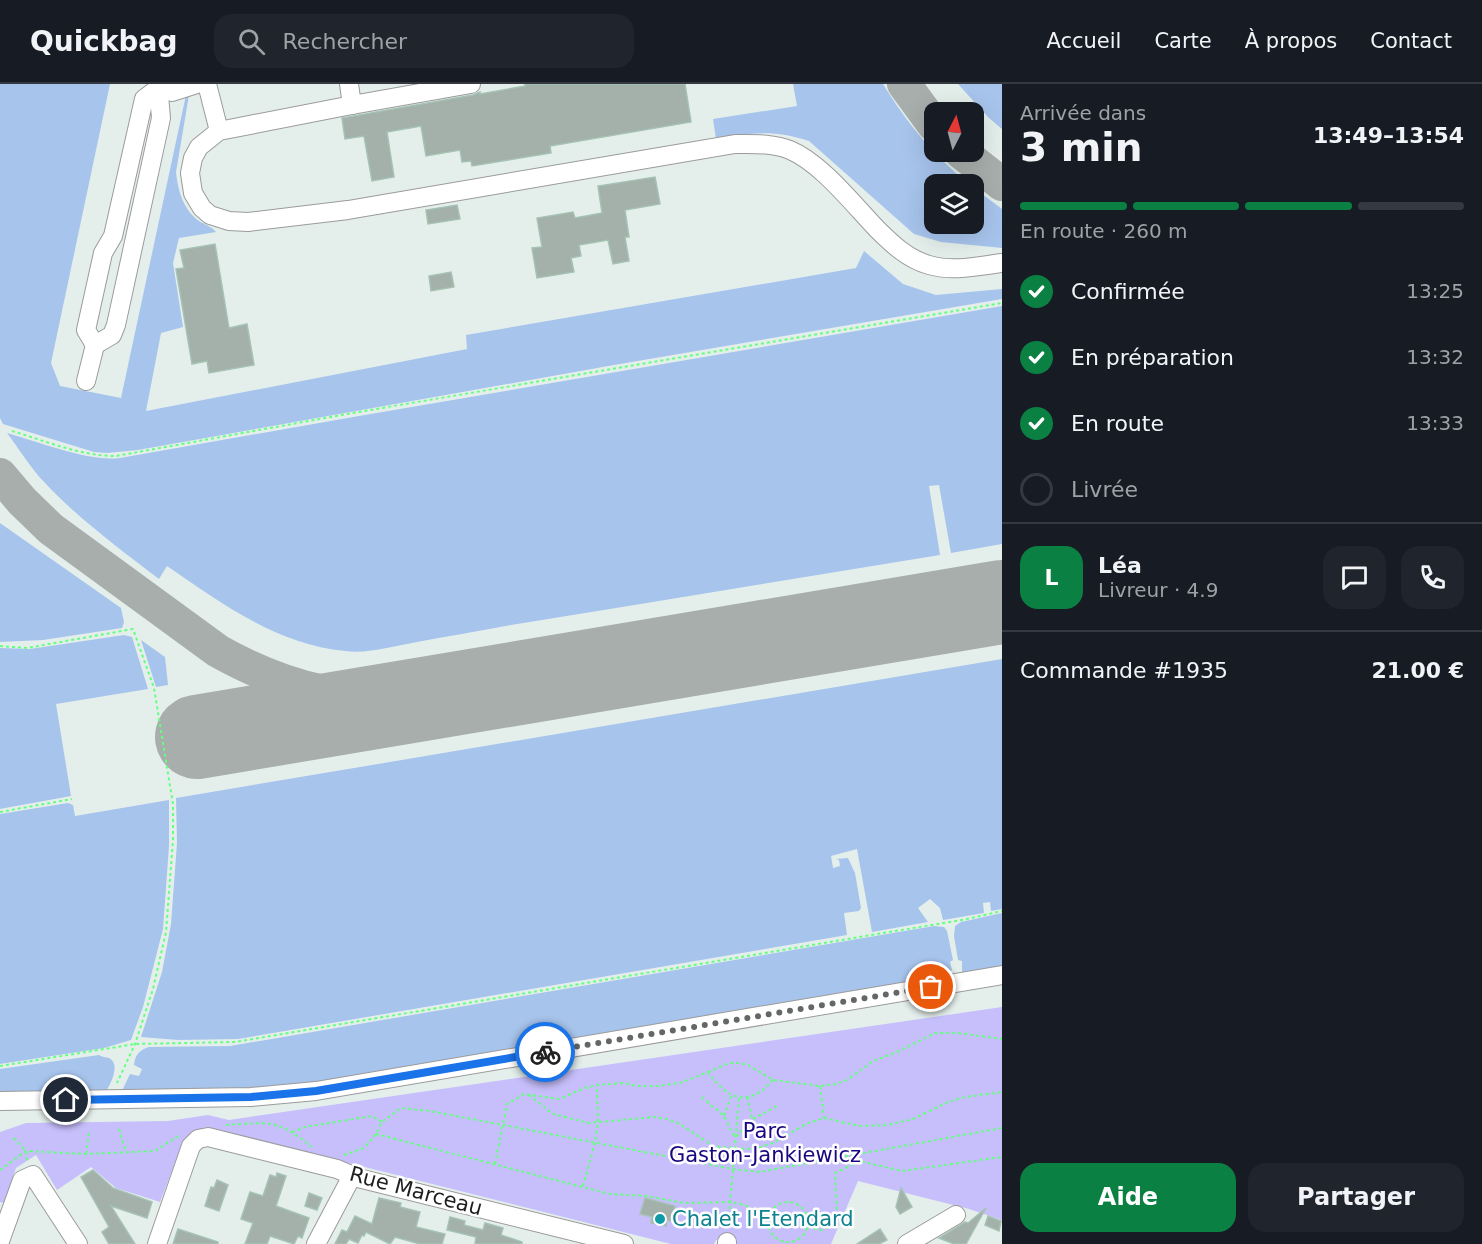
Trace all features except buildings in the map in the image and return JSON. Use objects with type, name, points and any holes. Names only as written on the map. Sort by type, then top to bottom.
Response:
[{"type":"street","points":[[158,86],[172,92],[197,84]]},
{"type":"street","points":[[207,84],[219,131]]},
{"type":"street","points":[[349,84],[352,105]]},
{"type":"street","points":[[471,84],[219,131],[207,139],[196,153],[190,173],[191,186],[202,208],[210,215],[229,222],[248,222],[348,210],[724,146],[771,145],[789,150],[814,165],[893,245],[915,260],[931,266],[957,269],[1002,263]]},
{"type":"street","points":[[86,381],[95,345],[86,330],[103,253],[114,236],[144,99],[158,86]]},
{"type":"street","points":[[95,345],[112,335],[116,325],[161,118],[158,86]]},
{"type":"street","points":[[0,1101],[251,1097],[316,1091],[1002,975]]},
{"type":"street","name":"Rue Marceau","points":[[157,1244],[191,1146],[198,1139],[208,1137],[337,1169],[352,1176],[624,1244]]},
{"type":"street","points":[[0,1241],[27,1172]]},
{"type":"street","points":[[27,1172],[78,1244]]},
{"type":"street","points":[[316,1244],[352,1176]]},
{"type":"street","points":[[913,1240],[956,1215]]},
{"type":"street","points":[[913,1240],[937,1244]]},
{"type":"path","points":[[12,431],[86,453],[116,456],[358,412],[1002,303]]},
{"type":"path","points":[[0,645],[27,648],[133,628],[154,688],[173,804],[171,876],[166,932],[153,989],[135,1044],[110,1100]]},
{"type":"path","points":[[0,812],[72,800]]},
{"type":"path","points":[[0,1066],[135,1044],[235,1042],[967,919],[1002,911]]},
{"type":"path","points":[[495,1165],[507,1104],[524,1094],[559,1099],[597,1085],[623,1083],[657,1086],[680,1083],[729,1063],[748,1065],[773,1080],[820,1086],[847,1080],[873,1061],[935,1033],[958,1032],[1002,1039]]},
{"type":"path","points":[[708,1072],[717,1086],[739,1098],[747,1097],[766,1088],[773,1080]]},
{"type":"path","points":[[583,1186],[598,1123],[597,1085]]},
{"type":"path","points":[[820,1086],[825,1118]]},
{"type":"path","points":[[529,1095],[553,1114],[589,1123],[654,1116],[680,1124],[713,1146],[734,1149],[758,1148],[773,1143],[806,1124],[825,1118],[859,1126],[887,1125],[913,1119],[948,1102],[965,1097],[1002,1092]]},
{"type":"path","points":[[724,1116],[731,1095]]},
{"type":"path","points":[[702,1097],[724,1116],[730,1131],[736,1137]]},
{"type":"path","points":[[747,1097],[753,1119]]},
{"type":"path","points":[[727,1243],[739,1098]]},
{"type":"path","points":[[736,1137],[753,1119],[777,1106]]},
{"type":"path","points":[[400,1108],[430,1111],[759,1172],[1002,1128]]},
{"type":"path","points":[[292,1132],[305,1127],[372,1116],[382,1122]]},
{"type":"path","points":[[119,1129],[126,1153]]},
{"type":"path","points":[[86,1154],[89,1132]]},
{"type":"path","points":[[376,1134],[610,1194],[646,1196],[684,1203],[730,1202],[746,1205],[768,1218]]},
{"type":"path","points":[[14,1138],[26,1151],[27,1172]]},
{"type":"path","points":[[853,1155],[860,1161],[902,1171],[1002,1157]]},
{"type":"path","points":[[808,1227],[821,1230],[832,1226],[837,1214],[835,1173],[860,1161]]},
{"type":"path","points":[[790,1201],[805,1210],[808,1227],[805,1234],[794,1242],[780,1240],[770,1232],[768,1218],[773,1207],[790,1201]]},
{"type":"shaded area","points":[[0,84],[110,84],[51,363],[60,386],[121,398],[186,95],[189,95],[176,172],[178,186],[189,211],[216,232],[179,238],[173,263],[183,327],[161,333],[146,411],[467,349],[466,335],[856,268],[864,251],[903,284],[936,295],[1002,289],[1002,299],[138,450],[94,452],[3,424],[0,418]]},
{"type":"shaded area","points":[[793,84],[883,84],[924,141],[924,162],[944,162],[958,174],[924,174],[924,234],[984,234],[984,196],[1002,209],[1002,248],[941,242],[914,234],[809,141],[763,133],[716,139],[713,119],[797,106]]},
{"type":"shaded area","points":[[958,84],[1002,84],[1002,129],[984,113],[984,102],[974,102]]},
{"type":"shaded area","points":[[1002,306],[1002,544],[951,553],[939,485],[929,486],[940,555],[511,625],[372,651],[354,652],[320,647],[273,631],[230,608],[167,566],[159,579],[101,534],[59,497],[35,472],[7,433],[79,454],[120,458]]},
{"type":"shaded area","points":[[0,523],[121,608],[124,622],[122,628],[43,640],[0,642]]},
{"type":"shaded area","points":[[124,635],[132,637],[148,689],[56,704],[71,796],[0,809],[0,648],[30,649]]},
{"type":"shaded area","points":[[141,640],[165,657],[168,685],[156,687]]},
{"type":"shaded area","points":[[1002,659],[1002,909],[991,911],[990,902],[983,903],[984,913],[943,920],[940,908],[930,899],[918,908],[928,922],[872,932],[857,849],[831,856],[833,868],[840,866],[839,860],[836,859],[848,858],[855,873],[861,908],[859,911],[844,913],[847,935],[238,1039],[178,1040],[141,1037],[162,972],[171,924],[177,843],[176,798]]},
{"type":"shaded area","points":[[169,800],[169,846],[163,929],[143,1007],[131,1040],[104,1048],[0,1064],[0,814],[68,803],[73,805],[75,816]]},
{"type":"shaded area","points":[[1002,913],[1002,970],[967,975],[962,973],[962,961],[958,960],[954,936],[955,926],[961,922]]},
{"type":"shaded area","points":[[934,926],[944,927],[947,931],[953,960],[950,962],[952,970],[943,977],[317,1085],[120,1095],[130,1074],[139,1076],[142,1069],[134,1065],[135,1058],[140,1051],[149,1047],[230,1046]]},
{"type":"shaded area","points":[[99,1055],[109,1058],[113,1061],[114,1066],[113,1076],[104,1095],[0,1096],[0,1069]]},
{"type":"green space","name":"Parc Gaston-Jankiewicz","points":[[1002,1007],[1002,1220],[969,1209],[858,1181],[831,1244],[738,1244],[716,1240],[714,1244],[671,1244],[205,1127],[184,1139],[160,1202],[116,1188],[91,1167],[57,1190],[36,1155],[16,1168],[4,1203],[0,1202],[0,1132],[26,1123],[168,1121],[208,1115],[229,1120]]},
{"type":"taxiway","points":[[904,84],[924,111]]},
{"type":"taxiway","points":[[974,162],[1002,184]]},
{"type":"taxiway","points":[[0,475],[22,501],[51,529],[218,651],[245,665],[296,685],[347,696],[432,698]]},
{"type":"runway","points":[[197,737],[1002,602]]},
{"type":"way so far","points":[[545,1052],[931,987]]},
{"type":"place","name":"Chalet l'Etendard","points":[[660,1219]]},
{"type":"route","points":[[66,1100],[207,1099],[316,1091],[545,1052]]}]
